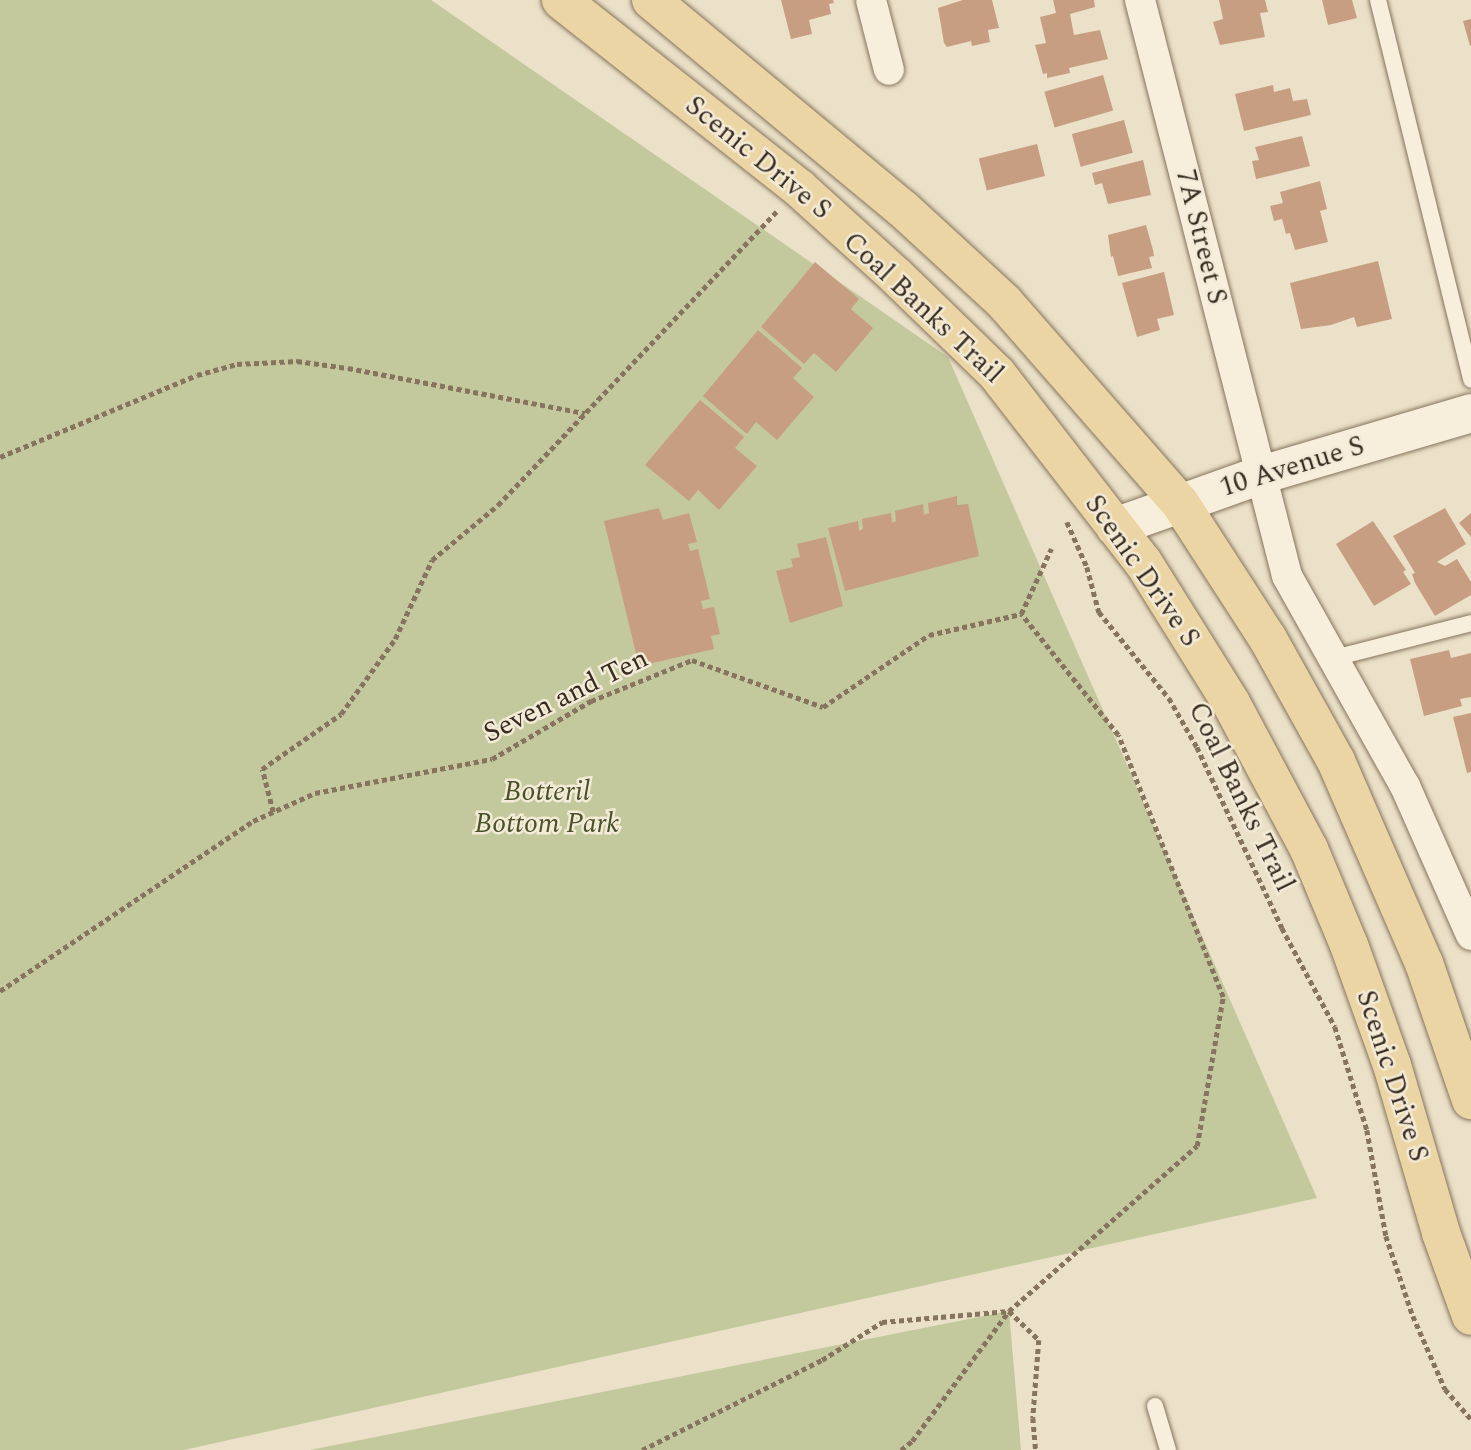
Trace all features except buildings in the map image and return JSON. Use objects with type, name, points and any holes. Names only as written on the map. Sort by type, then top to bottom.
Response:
[{"type":"main road","name":"Scenic Drive S","points":[[561,0],[799,188],[896,276],[997,374],[1143,562],[1193,640],[1309,849],[1349,945],[1392,1065],[1441,1233],[1471,1316]]},
{"type":"main road","name":"Scenic Drive S","points":[[651,0],[903,209],[1004,303],[1180,503],[1268,639],[1336,761],[1424,963],[1471,1100]]},
{"type":"street","points":[[871,0],[890,70]]},
{"type":"street","name":"7A Street S","points":[[1140,0],[1261,475]]},
{"type":"street","name":"10 Avenue S","points":[[1115,527],[1261,475],[1471,413]]},
{"type":"street","points":[[1261,475],[1287,576],[1405,786],[1471,935]]},
{"type":"lane","points":[[1378,0],[1471,380]]},
{"type":"lane","points":[[1334,658],[1471,623]]},
{"type":"lane","points":[[1155,1406],[1168,1450]]},
{"type":"path","points":[[273,812],[262,769],[341,714],[395,639],[432,560],[498,505],[779,209],[769,200]]},
{"type":"path","points":[[0,457],[197,375],[237,364],[297,361],[348,368],[586,413]]},
{"type":"path","name":"Coal Banks Trail","points":[[1062,512],[1087,567],[1099,612],[1169,698],[1198,747],[1282,928],[1335,1027],[1367,1130],[1386,1236],[1413,1316],[1446,1389],[1471,1419]]},
{"type":"path","points":[[901,1450],[912,1441],[1009,1311],[1197,1146],[1223,998],[1118,735],[1021,614],[1051,549]]},
{"type":"path","name":"Seven and Ten","points":[[0,991],[253,821],[315,793],[492,759],[591,701],[692,660],[823,708],[929,635],[1021,614]]},
{"type":"path","points":[[642,1450],[822,1360],[883,1322],[1009,1311],[1039,1340],[1033,1418],[1036,1450]]},
{"type":"green space","name":"Botteril Bottom Park","points":[[0,0],[431,0],[948,357],[1317,1198],[184,1450],[0,1450]]},
{"type":"green space","points":[[1009,1311],[1021,1450],[310,1450]]}]
